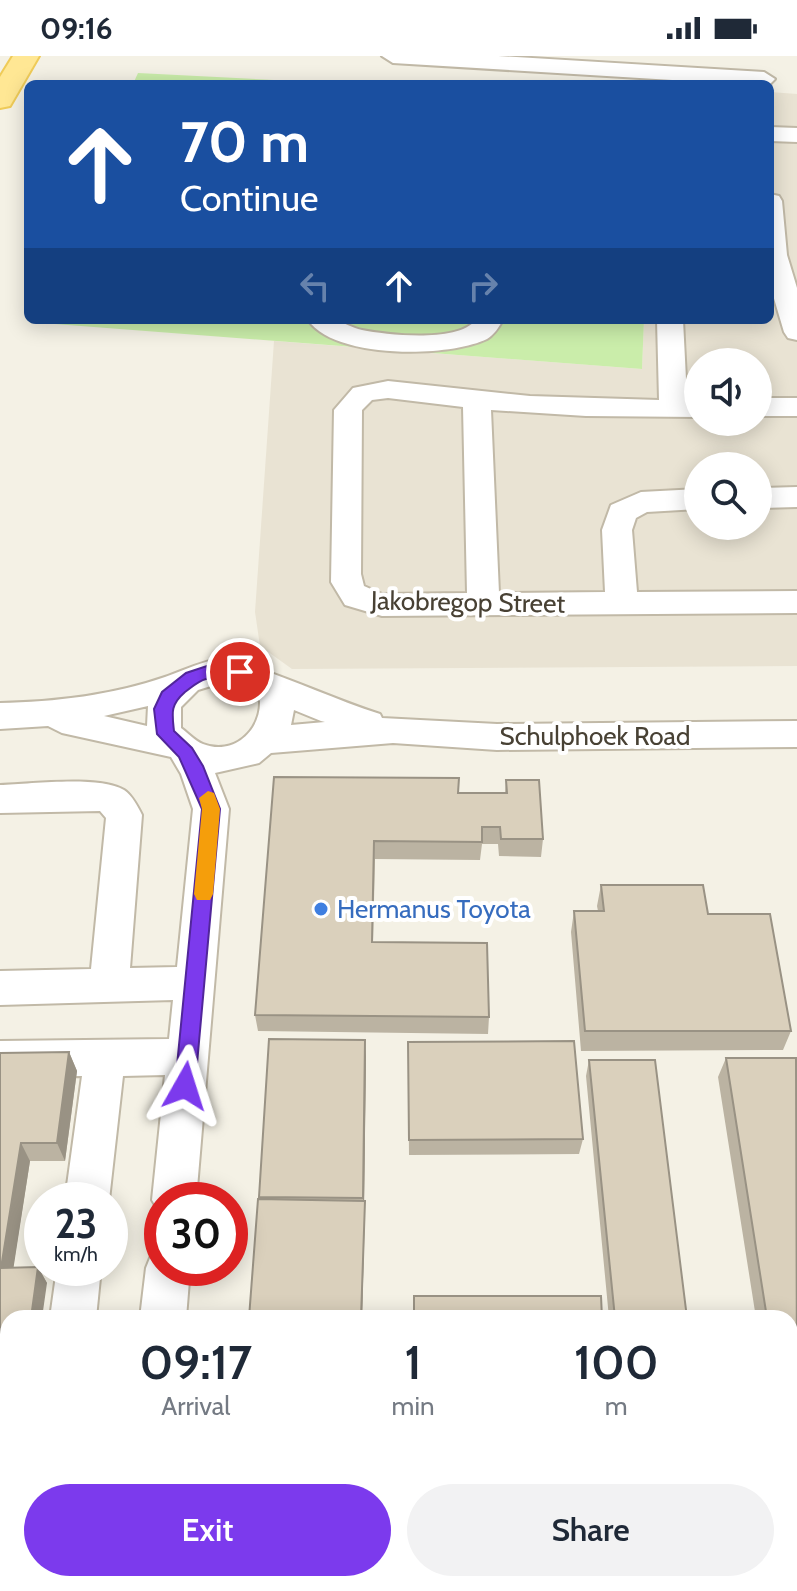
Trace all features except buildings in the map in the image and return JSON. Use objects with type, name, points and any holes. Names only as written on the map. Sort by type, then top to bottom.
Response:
[{"type":"main road","points":[[0,100],[26,56]]},
{"type":"street","points":[[762,56],[764,80]]},
{"type":"street","points":[[392,61],[521,74],[567,61],[745,80]]},
{"type":"street","points":[[774,134],[797,135]]},
{"type":"street","points":[[774,255],[785,301],[797,332]]},
{"type":"street","points":[[324,324],[331,332],[347,336],[427,344],[471,338],[483,332],[488,324]]},
{"type":"street","points":[[671,324],[684,402]]},
{"type":"street","name":"Jakobregop Street","points":[[684,408],[477,400],[378,390],[353,400],[348,410],[345,574],[350,593],[368,603],[797,602]]},
{"type":"street","points":[[477,400],[483,604]]},
{"type":"street","points":[[772,407],[797,407]]},
{"type":"street","points":[[772,498],[797,497]]},
{"type":"street","points":[[622,603],[617,530],[622,512],[641,502],[684,500]]},
{"type":"street","points":[[0,716],[36,716],[99,706],[179,686],[207,672],[224,670],[254,676],[267,684],[276,697],[280,711],[277,726],[211,809]]},
{"type":"street","name":"Schulphoek Road","points":[[267,684],[333,712],[393,730]]},
{"type":"street","points":[[176,1182],[211,809],[201,780],[180,748],[165,734],[163,709],[179,686]]},
{"type":"street","points":[[36,716],[180,748],[203,758],[240,756],[262,744]]},
{"type":"street","name":"Schulphoek Road","points":[[262,744],[393,730],[497,737],[797,734]]},
{"type":"street","points":[[0,799],[101,797],[112,800],[124,815],[109,985]]},
{"type":"street","points":[[0,988],[195,983]]},
{"type":"street","points":[[0,1059],[188,1057]]},
{"type":"street","points":[[89,1182],[105,1059]]},
{"type":"street","points":[[74,1310],[77,1286]]},
{"type":"street","points":[[164,1310],[166,1286]]},
{"type":"shaded area","points":[[774,92],[797,94],[797,666],[292,669],[260,646],[255,612],[274,341],[642,369],[644,324],[774,324]]},
{"type":"green space","points":[[138,73],[275,80],[135,80]]},
{"type":"green space","points":[[55,324],[644,324],[642,369]]},
{"type":"slow traffic","points":[[203,894],[211,809],[208,798]]},
{"type":"place","name":"Hermanus Toyota","points":[[321,909]]},
{"type":"route","points":[[185,1086],[211,809],[197,771],[185,752],[165,734],[163,709],[168,696],[192,678],[207,672],[240,672]]}]
